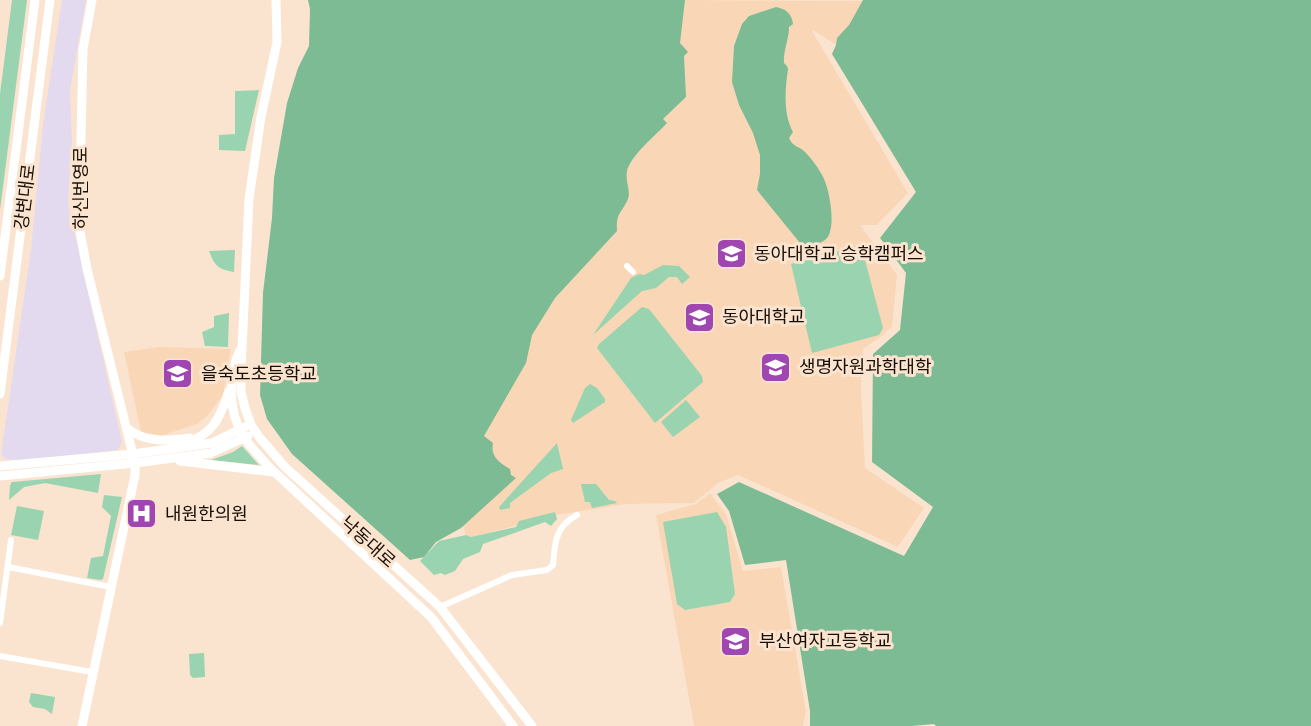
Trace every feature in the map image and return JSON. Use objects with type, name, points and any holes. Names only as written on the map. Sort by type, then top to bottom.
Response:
[{"type":"street","name":"강변대로","points":[[0,276],[35,0]]},
{"type":"street","name":"강변대로","points":[[0,394],[50,0]]},
{"type":"street","name":"하신번영로","points":[[82,726],[134,486],[134,459],[79,226],[83,49],[92,0]]},
{"type":"street","name":"낙동대로","points":[[276,0],[277,42],[261,117],[248,199],[241,392],[245,408],[253,428],[285,467],[440,607],[532,726]]},
{"type":"street","name":"낙동대로","points":[[243,345],[235,361],[232,383],[232,405],[242,434],[275,472],[430,617],[513,726]]},
{"type":"street","points":[[169,454],[202,436],[217,422],[232,383]]},
{"type":"street","points":[[127,428],[134,435],[152,439],[174,440],[202,436]]},
{"type":"street","points":[[0,476],[169,454],[211,453],[253,428]]},
{"type":"street","points":[[169,454],[222,467],[275,472]]},
{"type":"street","points":[[0,466],[134,459]]},
{"type":"street","points":[[430,617],[440,607],[512,575],[551,568],[558,533],[577,515]]},
{"type":"street","points":[[0,623],[12,540]]},
{"type":"street","points":[[8,567],[111,587]]},
{"type":"street","points":[[0,656],[92,672]]},
{"type":"shaded area","points":[[62,0],[86,0],[70,91],[72,142],[68,204],[122,442],[118,450],[23,461],[5,459],[1,454],[31,249],[43,125]]},
{"type":"shaded area","name":"동아대학교 승학캠퍼스","points":[[684,0],[863,1],[851,21],[853,24],[836,45],[812,31],[908,193],[877,225],[860,225],[897,275],[892,327],[863,349],[861,387],[865,468],[924,508],[898,547],[738,475],[718,483],[694,503],[626,504],[556,515],[472,537],[466,535],[452,492],[678,42]]},
{"type":"shaded area","name":"을숙도초등학교","points":[[159,347],[231,349],[223,395],[209,414],[197,424],[161,436],[141,432],[124,352]]},
{"type":"shaded area","name":"부산여자고등학교","points":[[710,493],[726,514],[743,571],[781,567],[806,711],[803,726],[694,726],[656,515],[696,504]]},
{"type":"green space","points":[[12,0],[27,0],[0,210],[0,94]]},
{"type":"green space","points":[[308,0],[685,0],[680,43],[688,52],[684,56],[686,97],[663,119],[667,123],[629,165],[629,196],[618,217],[617,231],[555,298],[532,335],[526,363],[484,436],[493,443],[493,452],[497,459],[510,469],[511,475],[516,478],[461,528],[436,542],[424,557],[410,560],[292,454],[267,419],[260,395],[263,293],[274,178],[287,103],[298,68],[309,46]]},
{"type":"green space","points":[[863,0],[1311,0],[1311,726],[810,726],[810,711],[786,560],[745,565],[729,511],[717,494],[739,482],[904,556],[933,507],[872,462],[873,354],[900,330],[906,273],[880,238],[916,192],[832,54],[837,38],[849,25]]},
{"type":"green space","points":[[776,7],[788,12],[793,24],[789,27],[784,59],[788,69],[786,109],[793,132],[789,138],[808,155],[820,172],[830,200],[830,233],[820,243],[806,246],[800,243],[757,190],[760,155],[732,82],[734,46],[742,24],[749,16]]},
{"type":"green space","points":[[259,90],[245,151],[219,150],[219,135],[235,134],[235,91]]},
{"type":"green space","points":[[861,245],[883,328],[879,335],[812,353],[791,264]]},
{"type":"green space","points":[[235,250],[234,272],[217,266],[209,251]]},
{"type":"green space","points":[[663,265],[679,266],[690,277],[682,284],[677,277],[669,277],[656,288],[642,291],[593,335],[631,278],[644,275]]},
{"type":"green space","points":[[642,307],[649,309],[702,376],[703,382],[655,423],[597,348]]},
{"type":"green space","points":[[229,313],[228,347],[205,346],[202,332],[214,327],[214,316]]},
{"type":"green space","points":[[590,384],[597,388],[605,402],[573,423],[571,420],[585,388]]},
{"type":"green space","points":[[686,400],[700,417],[673,437],[661,422]]},
{"type":"green space","points":[[557,443],[563,469],[551,473],[510,503],[510,508],[500,510],[499,507]]},
{"type":"green space","points":[[242,446],[259,465],[211,460],[233,452]]},
{"type":"green space","points":[[101,474],[98,493],[45,483],[24,487],[9,500],[12,482]]},
{"type":"green space","points":[[581,484],[596,484],[609,500],[617,503],[592,508],[590,502],[585,502]]},
{"type":"green space","points":[[104,495],[122,497],[103,579],[100,580],[87,578],[91,558],[103,556],[111,516],[102,507]]},
{"type":"green space","points":[[17,506],[44,511],[38,540],[11,535]]},
{"type":"green space","points":[[555,512],[557,519],[551,526],[545,522],[483,544],[480,552],[463,559],[455,571],[445,575],[434,575],[420,561],[439,541],[516,527],[519,521]]},
{"type":"green space","points":[[717,512],[726,527],[735,594],[730,602],[685,610],[677,604],[663,522]]},
{"type":"green space","points":[[204,653],[205,677],[193,678],[190,675],[189,654]]},
{"type":"green space","points":[[31,693],[55,697],[52,714],[45,709],[33,707],[29,702]]},
{"type":"place","name":"동아대학교 승학캠퍼스","points":[[731,254]]},
{"type":"place","name":"동아대학교","points":[[699,317]]},
{"type":"place","name":"생명자원과학대학","points":[[776,367]]},
{"type":"place","name":"을숙도초등학교","points":[[178,374]]},
{"type":"place","name":"내원한의원","points":[[142,514]]},
{"type":"place","name":"부산여자고등학교","points":[[736,641]]}]
